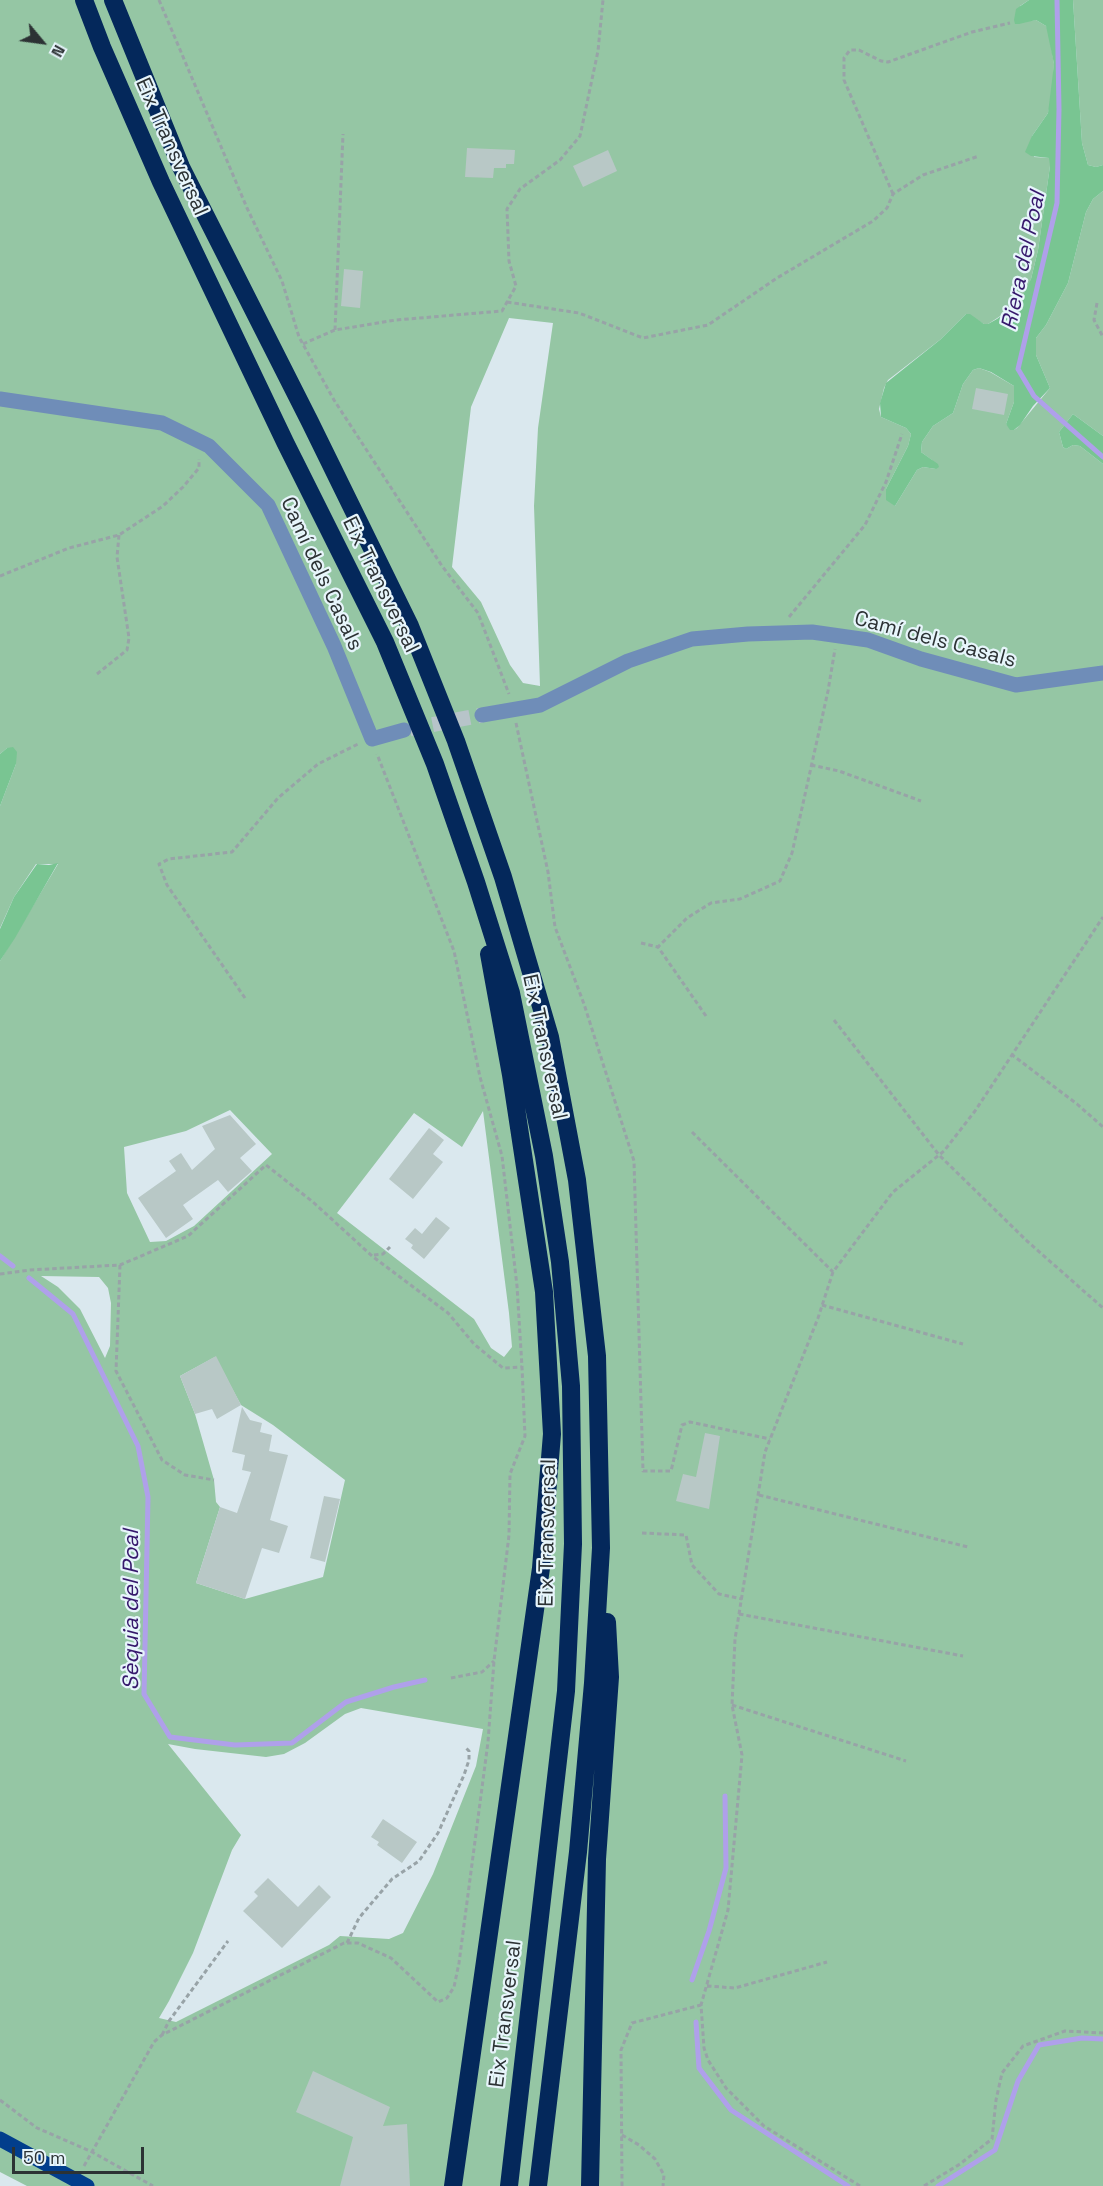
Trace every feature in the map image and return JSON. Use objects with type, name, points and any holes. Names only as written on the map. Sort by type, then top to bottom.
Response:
[{"type":"highway","name":"Eix Transversal","points":[[84,0],[160,182],[384,642],[435,764],[511,993],[544,1156],[560,1262],[571,1386],[573,1544],[567,1691],[509,2186]]},
{"type":"highway","name":"Eix Transversal","points":[[113,0],[181,167],[410,626],[456,741],[503,877],[550,1037],[577,1180],[597,1356],[601,1548],[593,1683],[578,1852],[538,2186]]},
{"type":"highway","points":[[453,2186],[541,1568],[552,1434],[544,1292],[511,1075],[476,882]]},
{"type":"highway","points":[[590,2186],[597,1859],[610,1677],[601,1548]]},
{"type":"main road","points":[[0,2139],[87,2186]]},
{"type":"street","name":"Camí dels Casals","points":[[0,399],[162,423],[209,447],[268,505],[334,646],[372,739]]},
{"type":"street","name":"Camí dels Casals","points":[[482,715],[540,705],[628,661],[692,639],[777,633],[812,632],[868,640],[921,659],[1016,686],[1103,673]]},
{"type":"street","points":[[372,739],[404,730]]},
{"type":"path","points":[[159,0],[247,208],[282,280],[303,344],[334,400],[373,460],[442,566],[478,613],[505,680],[514,711],[548,872],[555,927],[584,1004],[634,1161],[643,1471],[671,1471],[682,1425],[690,1422],[770,1439]]},
{"type":"path","points":[[303,344],[335,330],[396,320],[502,311],[516,286],[509,261],[507,209],[520,189],[560,160],[580,136],[598,51],[603,0]]},
{"type":"path","points":[[893,194],[844,80],[844,58],[850,50],[859,50],[888,62],[972,32],[1010,23]]},
{"type":"path","points":[[335,330],[343,134]]},
{"type":"path","points":[[507,302],[579,313],[644,338],[708,325],[777,278],[873,221],[887,208],[893,194],[922,175],[979,156]]},
{"type":"path","points":[[1096,303],[1094,320],[1103,337]]},
{"type":"path","points":[[777,633],[865,525],[876,507],[902,434]]},
{"type":"path","points":[[0,576],[69,548],[119,535],[163,506],[199,468],[200,442]]},
{"type":"path","points":[[97,674],[127,650],[129,638],[117,557],[119,535]]},
{"type":"path","points":[[658,947],[687,918],[711,903],[740,899],[780,881],[792,853],[828,691],[837,636]]},
{"type":"path","points":[[92,2152],[154,2042],[162,2035],[347,1943],[358,1943],[391,1958],[438,2002],[447,1998],[454,1987],[488,1742],[494,1661],[509,1535],[510,1474],[525,1436],[517,1286],[502,1156],[480,1077],[454,951],[372,739],[318,764],[278,798],[232,852],[169,859],[159,864],[167,885],[245,998]]},
{"type":"path","points":[[811,765],[839,771],[921,801]]},
{"type":"path","points":[[860,2186],[764,2126],[726,2088],[706,2055],[701,2005],[728,1910],[742,1755],[732,1705],[735,1639],[765,1452],[833,1272],[893,1192],[939,1155],[975,1111],[1103,917]]},
{"type":"path","points":[[641,943],[658,947],[706,1016]]},
{"type":"path","points":[[834,1020],[939,1155],[1027,1241],[1103,1308]]},
{"type":"path","points":[[1011,1054],[1077,1104],[1103,1127]]},
{"type":"path","points":[[692,1132],[833,1272]]},
{"type":"path","points":[[0,1274],[120,1265],[188,1236],[266,1165],[312,1202],[372,1256],[448,1313],[474,1344],[503,1368],[522,1367]]},
{"type":"path","points":[[372,1256],[383,1254],[390,1247]]},
{"type":"path","points":[[120,1265],[116,1371],[162,1460],[184,1475],[214,1480]]},
{"type":"path","points":[[822,1305],[963,1344]]},
{"type":"path","points":[[759,1496],[968,1547]]},
{"type":"path","points":[[642,1533],[686,1534],[692,1565],[719,1594],[742,1599]]},
{"type":"path","points":[[739,1614],[963,1656]]},
{"type":"path","points":[[451,1678],[482,1672],[494,1661]]},
{"type":"path","points":[[732,1705],[906,1761]]},
{"type":"path","points":[[347,1943],[359,1918],[392,1879],[419,1861],[438,1833],[469,1760],[469,1751],[466,1748]]},
{"type":"path","points":[[162,2035],[228,1941]]},
{"type":"path","points":[[706,1986],[735,1988],[827,1962]]},
{"type":"path","points":[[622,2186],[621,2050],[632,2023],[701,2005]]},
{"type":"path","points":[[924,2186],[960,2164],[992,2139],[996,2100],[1002,2073],[1023,2046],[1065,2031],[1103,2033]]},
{"type":"path","points":[[0,2100],[38,2128],[92,2152],[153,2186]]},
{"type":"path","points":[[622,2134],[655,2159],[664,2175],[663,2186]]},
{"type":"green space","points":[[0,0],[1029,0],[1020,6],[1025,21],[1036,20],[1046,26],[1054,64],[1052,97],[1048,113],[1032,136],[1034,157],[1050,158],[1050,166],[1038,250],[1030,283],[1011,309],[988,324],[966,314],[941,339],[888,380],[879,409],[881,417],[906,428],[911,434],[908,446],[886,489],[895,506],[917,470],[923,467],[936,469],[932,460],[921,452],[922,442],[933,426],[953,413],[963,384],[973,370],[979,368],[990,372],[1014,386],[1014,402],[1006,424],[1014,430],[1017,428],[1050,388],[1036,355],[1036,338],[1046,325],[1068,283],[1086,212],[1093,199],[1103,191],[1103,436],[1073,414],[1059,432],[1063,447],[1066,449],[1073,445],[1080,446],[1103,464],[1103,2186],[27,2186],[0,2172],[0,961],[58,864],[36,864],[14,897],[0,928],[0,806],[16,764],[7,748],[0,754]],"holes":[[[509,318],[553,323],[538,428],[534,506],[540,686],[523,683],[510,665],[481,602],[452,567],[471,407]],[[230,1110],[272,1154],[194,1226],[166,1241],[150,1242],[127,1193],[124,1147],[186,1131]],[[483,1111],[512,1347],[504,1357],[491,1348],[474,1319],[337,1213],[414,1113],[462,1147]],[[41,1276],[99,1277],[108,1288],[111,1303],[110,1346],[105,1358],[80,1309],[58,1287]],[[215,1357],[241,1405],[273,1425],[345,1480],[323,1577],[245,1599],[196,1583],[220,1507],[216,1502],[214,1480],[195,1414],[180,1376]],[[361,1708],[483,1729],[476,1766],[433,1874],[403,1933],[389,1939],[340,1936],[329,1945],[176,2022],[159,2018],[193,1953],[232,1850],[241,1835],[168,1744],[266,1757],[284,1754],[305,1743],[345,1714]]]},
{"type":"green space","points":[[1029,0],[1073,0],[1082,143],[1088,165],[1096,167],[1103,165],[1103,191],[1093,199],[1086,212],[1068,283],[1046,325],[1036,338],[1036,355],[1050,388],[1033,406],[1020,425],[1010,430],[1006,424],[1014,402],[1014,386],[991,372],[979,368],[973,370],[963,384],[953,413],[933,426],[922,442],[921,452],[939,467],[936,469],[923,467],[917,470],[895,506],[886,500],[886,489],[908,446],[911,434],[906,428],[881,417],[880,403],[886,383],[941,339],[966,314],[988,324],[1011,309],[1023,295],[1031,279],[1038,250],[1050,166],[1049,158],[1031,156],[1025,152],[1032,136],[1048,113],[1054,64],[1046,26],[1036,20],[1015,24],[1016,9]]},
{"type":"green space","points":[[1073,0],[1103,0],[1103,165],[1096,167],[1088,165],[1082,143]]},
{"type":"green space","points":[[1073,414],[1103,436],[1103,464],[1080,446],[1073,445],[1066,449],[1063,447],[1059,432]]},
{"type":"green space","points":[[13,747],[17,752],[16,764],[0,806],[0,754],[7,748]]},
{"type":"green space","points":[[58,863],[0,961],[0,929],[14,897],[37,864]]},
{"type":"building","points":[[467,148],[515,150],[514,164],[506,164],[506,168],[494,168],[493,178],[465,177]]},
{"type":"building","points":[[608,150],[617,171],[583,187],[573,166]]},
{"type":"building","points":[[344,269],[363,271],[360,308],[341,306]]},
{"type":"building","points":[[976,388],[1008,394],[1004,415],[972,409]]},
{"type":"building","points":[[230,1115],[256,1144],[240,1158],[252,1171],[228,1192],[218,1180],[183,1205],[193,1219],[166,1238],[138,1198],[176,1171],[169,1161],[181,1153],[192,1170],[215,1149],[202,1126]]},
{"type":"building","points":[[429,1128],[444,1140],[433,1154],[443,1162],[413,1199],[389,1179]]},
{"type":"building","points":[[436,1217],[450,1228],[424,1259],[411,1248],[413,1245],[405,1239],[415,1228],[422,1234]]},
{"type":"building","points":[[216,1356],[241,1405],[217,1419],[212,1409],[195,1414],[180,1376]]},
{"type":"building","points":[[242,1407],[250,1420],[262,1423],[260,1432],[272,1435],[269,1451],[288,1455],[270,1520],[288,1526],[279,1553],[262,1548],[245,1599],[196,1583],[220,1507],[237,1513],[251,1472],[242,1470],[245,1455],[232,1452]]},
{"type":"building","points":[[705,1433],[720,1436],[709,1509],[676,1501],[683,1474],[696,1477]]},
{"type":"building","points":[[324,1496],[340,1499],[325,1562],[310,1558]]},
{"type":"building","points":[[383,1819],[417,1842],[402,1863],[377,1845],[379,1842],[371,1837]]},
{"type":"building","points":[[268,1878],[298,1907],[319,1885],[331,1897],[282,1948],[243,1911],[258,1896],[254,1892]]},
{"type":"building","points":[[313,2071],[390,2107],[383,2126],[407,2124],[410,2186],[340,2186],[353,2137],[296,2112]]},
{"type":"waterway","name":"Riera del Poal","points":[[1057,0],[1059,109],[1057,203],[1018,369],[1034,396],[1103,457]]},
{"type":"waterway","name":"Sèquia del Poal","points":[[0,1256],[13,1266]]},
{"type":"waterway","name":"Sèquia del Poal","points":[[29,1278],[73,1314],[138,1446],[148,1497],[144,1694],[170,1737],[235,1745],[292,1743],[346,1702],[425,1680]]},
{"type":"waterway","name":"Sèquia del Poal","points":[[692,1980],[709,1931],[726,1868],[725,1796]]},
{"type":"waterway","name":"Sèquia del Poal","points":[[696,2022],[699,2068],[731,2110],[848,2186]]},
{"type":"waterway","name":"Sèquia del Poal","points":[[938,2186],[995,2150],[1018,2081],[1039,2045],[1082,2038],[1103,2039]]},
{"type":"tunnel","points":[[410,729],[482,715]]}]
